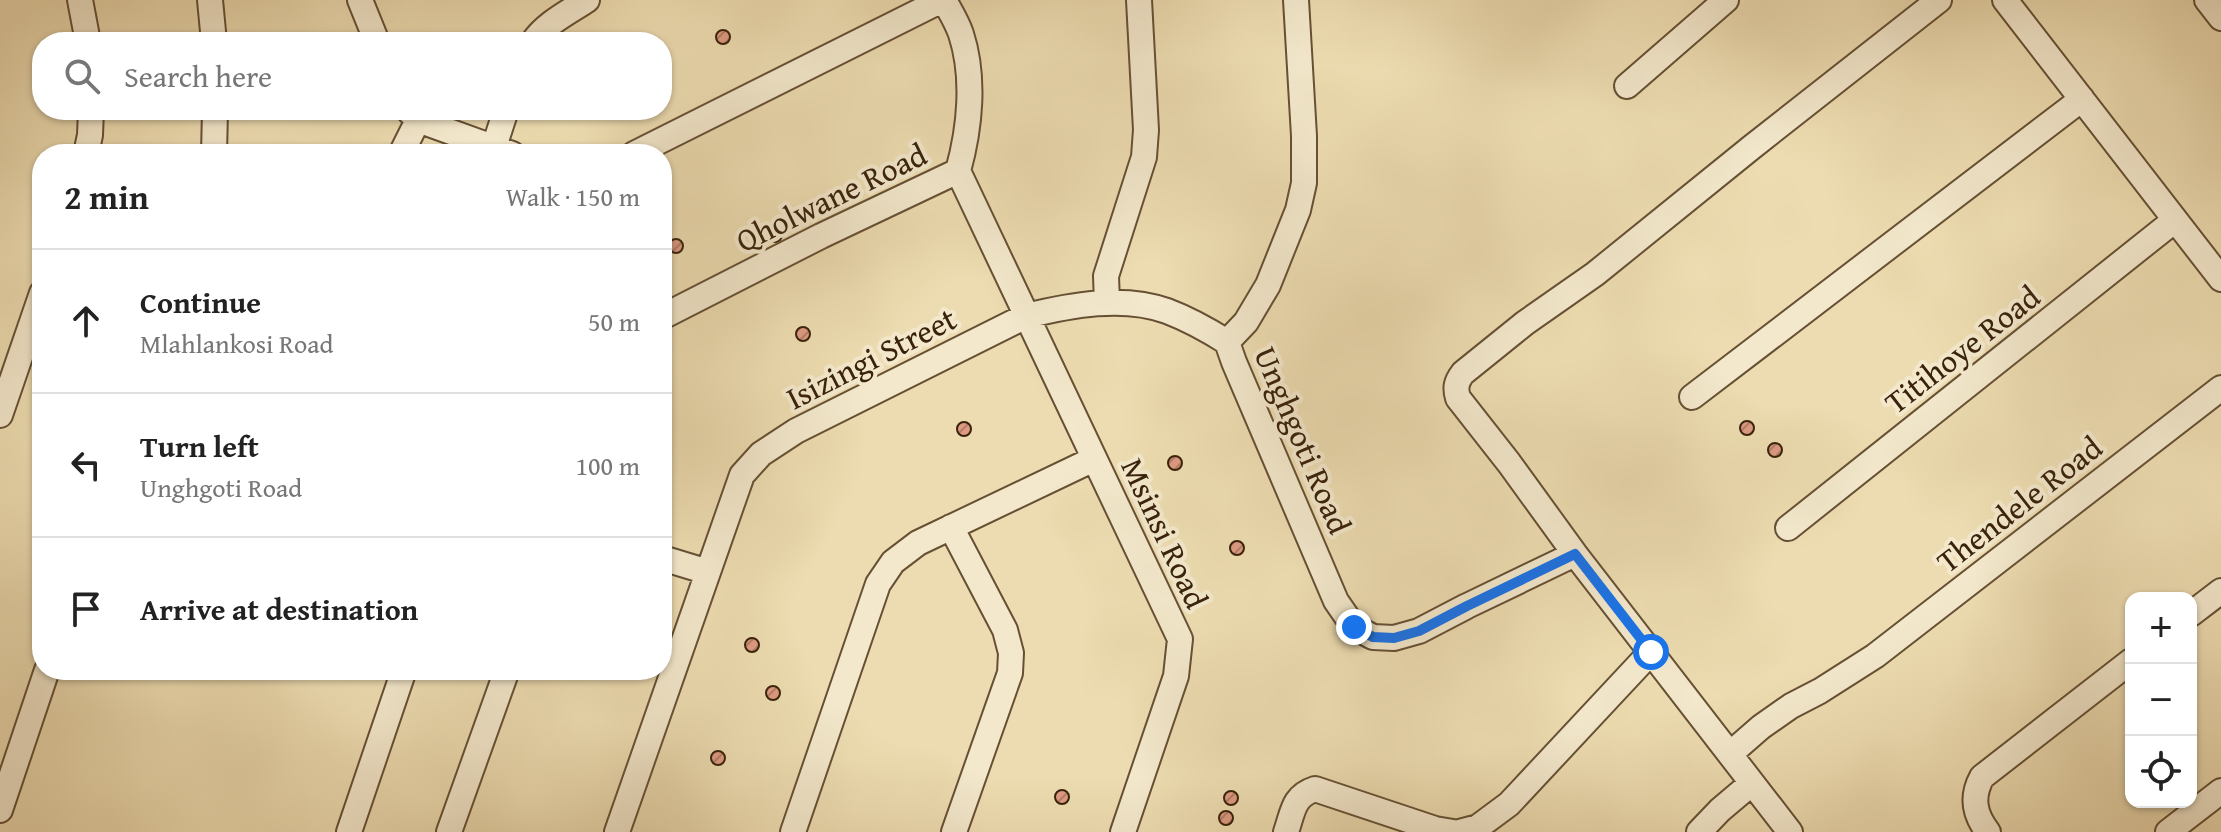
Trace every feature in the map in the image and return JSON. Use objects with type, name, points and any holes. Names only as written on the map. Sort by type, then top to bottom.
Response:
[{"type":"street","points":[[80,0],[86,32]]},
{"type":"street","points":[[210,0],[213,32]]},
{"type":"street","points":[[360,0],[373,32]]},
{"type":"street","points":[[542,32],[587,0]]},
{"type":"street","points":[[654,144],[943,0]]},
{"type":"street","name":"Qholwane Road","points":[[672,312],[958,171],[968,113],[968,66],[961,32],[943,0]]},
{"type":"street","points":[[1107,303],[1106,276],[1144,157],[1146,130],[1139,0]]},
{"type":"street","name":"Unghgoti Road","points":[[1296,0],[1304,183],[1298,210],[1268,285],[1246,322],[1227,342],[1336,601],[1354,627],[1373,637],[1394,638],[1419,631],[1575,554]]},
{"type":"street","points":[[1627,86],[1726,0]]},
{"type":"street","points":[[1790,832],[1575,554],[1455,390],[1457,380],[1463,373],[1505,339],[1579,287],[1939,0]]},
{"type":"street","points":[[2005,0],[2221,279]]},
{"type":"street","points":[[2208,0],[2221,18]]},
{"type":"street","points":[[1692,397],[2082,99]]},
{"type":"street","points":[[88,144],[91,120]]},
{"type":"street","points":[[214,144],[215,120]]},
{"type":"street","points":[[404,144],[411,120]]},
{"type":"street","points":[[426,120],[488,144]]},
{"type":"street","points":[[503,144],[505,120]]},
{"type":"street","name":"Msinsi Road","points":[[958,171],[1180,639],[1176,676],[1123,832]]},
{"type":"street","name":"Titihoye Road","points":[[1788,528],[2175,220]]},
{"type":"street","name":"Isizingi Street","points":[[672,675],[742,475],[761,454],[796,431],[1026,316],[1066,306],[1138,304],[1196,323],[1227,342]]},
{"type":"street","points":[[0,415],[32,323]]},
{"type":"street","name":"Thendele Road","points":[[1730,754],[1791,706],[1856,669],[2221,388]]},
{"type":"street","points":[[793,832],[878,584],[893,562],[918,543],[1094,459]]},
{"type":"street","points":[[951,527],[1005,630],[1011,653],[1010,673],[954,832]]},
{"type":"street","points":[[672,561],[708,572]]},
{"type":"street","points":[[2197,609],[2221,591]]},
{"type":"street","points":[[1459,832],[1478,827],[1509,804],[1651,652]]},
{"type":"street","points":[[1988,832],[1977,815],[1974,801],[1982,777],[2127,664]]},
{"type":"street","points":[[0,810],[44,680]]},
{"type":"street","points":[[349,832],[401,680]]},
{"type":"street","points":[[449,832],[503,680]]},
{"type":"street","name":"Isizingi Street","points":[[617,832],[670,680]]},
{"type":"street","points":[[1699,832],[1752,783]]},
{"type":"street","points":[[1286,832],[1297,799],[1315,789],[1435,829],[1453,832]]},
{"type":"street","points":[[2168,832],[2221,791]]},
{"type":"building","points":[[723,30],[730,37],[723,44],[716,37]]},
{"type":"building","points":[[775,228],[782,235],[775,242],[768,235]]},
{"type":"building","points":[[672,241],[681,241],[681,251],[672,251]]},
{"type":"building","points":[[803,327],[810,334],[803,341],[796,334]]},
{"type":"building","points":[[1747,421],[1754,428],[1747,435],[1740,428]]},
{"type":"building","points":[[964,422],[971,429],[964,436],[957,429]]},
{"type":"building","points":[[1775,443],[1782,450],[1775,457],[1768,450]]},
{"type":"building","points":[[1175,456],[1182,463],[1175,470],[1168,463]]},
{"type":"building","points":[[1237,541],[1244,548],[1237,555],[1230,548]]},
{"type":"building","points":[[752,638],[759,645],[752,652],[745,645]]},
{"type":"building","points":[[773,686],[780,693],[773,700],[766,693]]},
{"type":"building","points":[[718,751],[725,758],[718,765],[711,758]]},
{"type":"building","points":[[1062,790],[1069,797],[1062,804],[1055,797]]},
{"type":"building","points":[[1231,791],[1238,798],[1231,805],[1224,798]]},
{"type":"building","points":[[1226,811],[1233,818],[1226,825],[1219,818]]},
{"type":"route","points":[[1354,627],[1373,637],[1394,638],[1419,631],[1575,554],[1651,652]]}]
